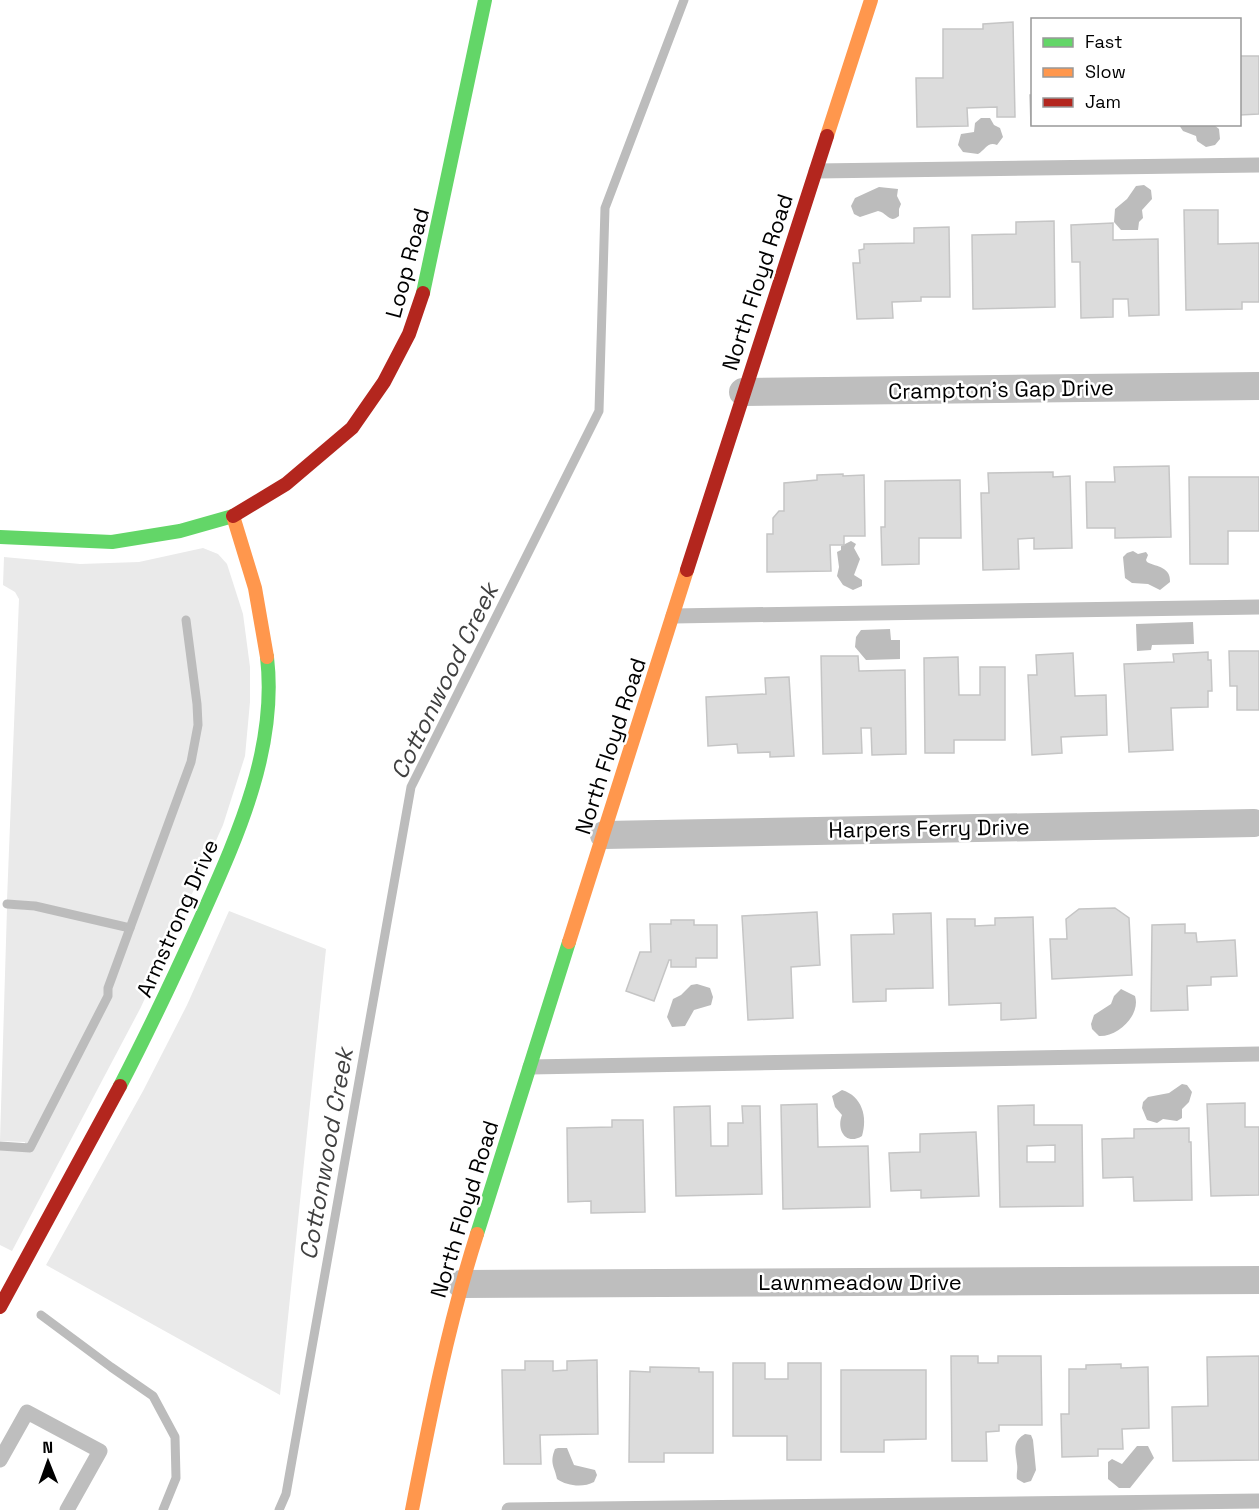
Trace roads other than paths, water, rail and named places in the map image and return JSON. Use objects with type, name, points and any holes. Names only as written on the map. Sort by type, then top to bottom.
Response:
[{"type":"street","name":"Loop Road","points":[[0,537],[112,542],[180,531],[232,516],[286,484],[352,428],[384,382],[409,334],[427,281],[485,0]]},
{"type":"street","name":"North Floyd Road","points":[[412,1510],[439,1374],[461,1284],[743,392],[871,0]]},
{"type":"street","name":"Crampton's Gap Drive","points":[[743,392],[1259,386]]},
{"type":"street","name":"Armstrong Drive","points":[[0,1307],[72,1179],[174,979],[242,822],[260,761],[268,711],[268,674],[263,622],[246,557],[232,516]]},
{"type":"street","name":"Harpers Ferry Drive","points":[[604,835],[1254,823]]},
{"type":"street","name":"Lawnmeadow Drive","points":[[461,1284],[1259,1280]]},
{"type":"lane","points":[[816,171],[1259,165]]},
{"type":"lane","points":[[673,616],[1259,607]]},
{"type":"lane","points":[[530,1067],[1259,1054]]},
{"type":"lane","points":[[0,1460],[27,1412],[100,1451],[67,1510]]},
{"type":"lane","points":[[509,1510],[1259,1501]]},
{"type":"waterway","name":"Cottonwood Creek","points":[[279,1510],[286,1494],[411,787],[599,411],[605,208],[684,0]]},
{"type":"waterway","points":[[0,1146],[30,1148],[108,996],[108,988],[191,762],[198,725],[186,620]]},
{"type":"waterway","points":[[7,904],[35,906],[130,928]]},
{"type":"waterway","points":[[41,1315],[153,1396],[175,1437],[176,1478],[163,1510]]}]
